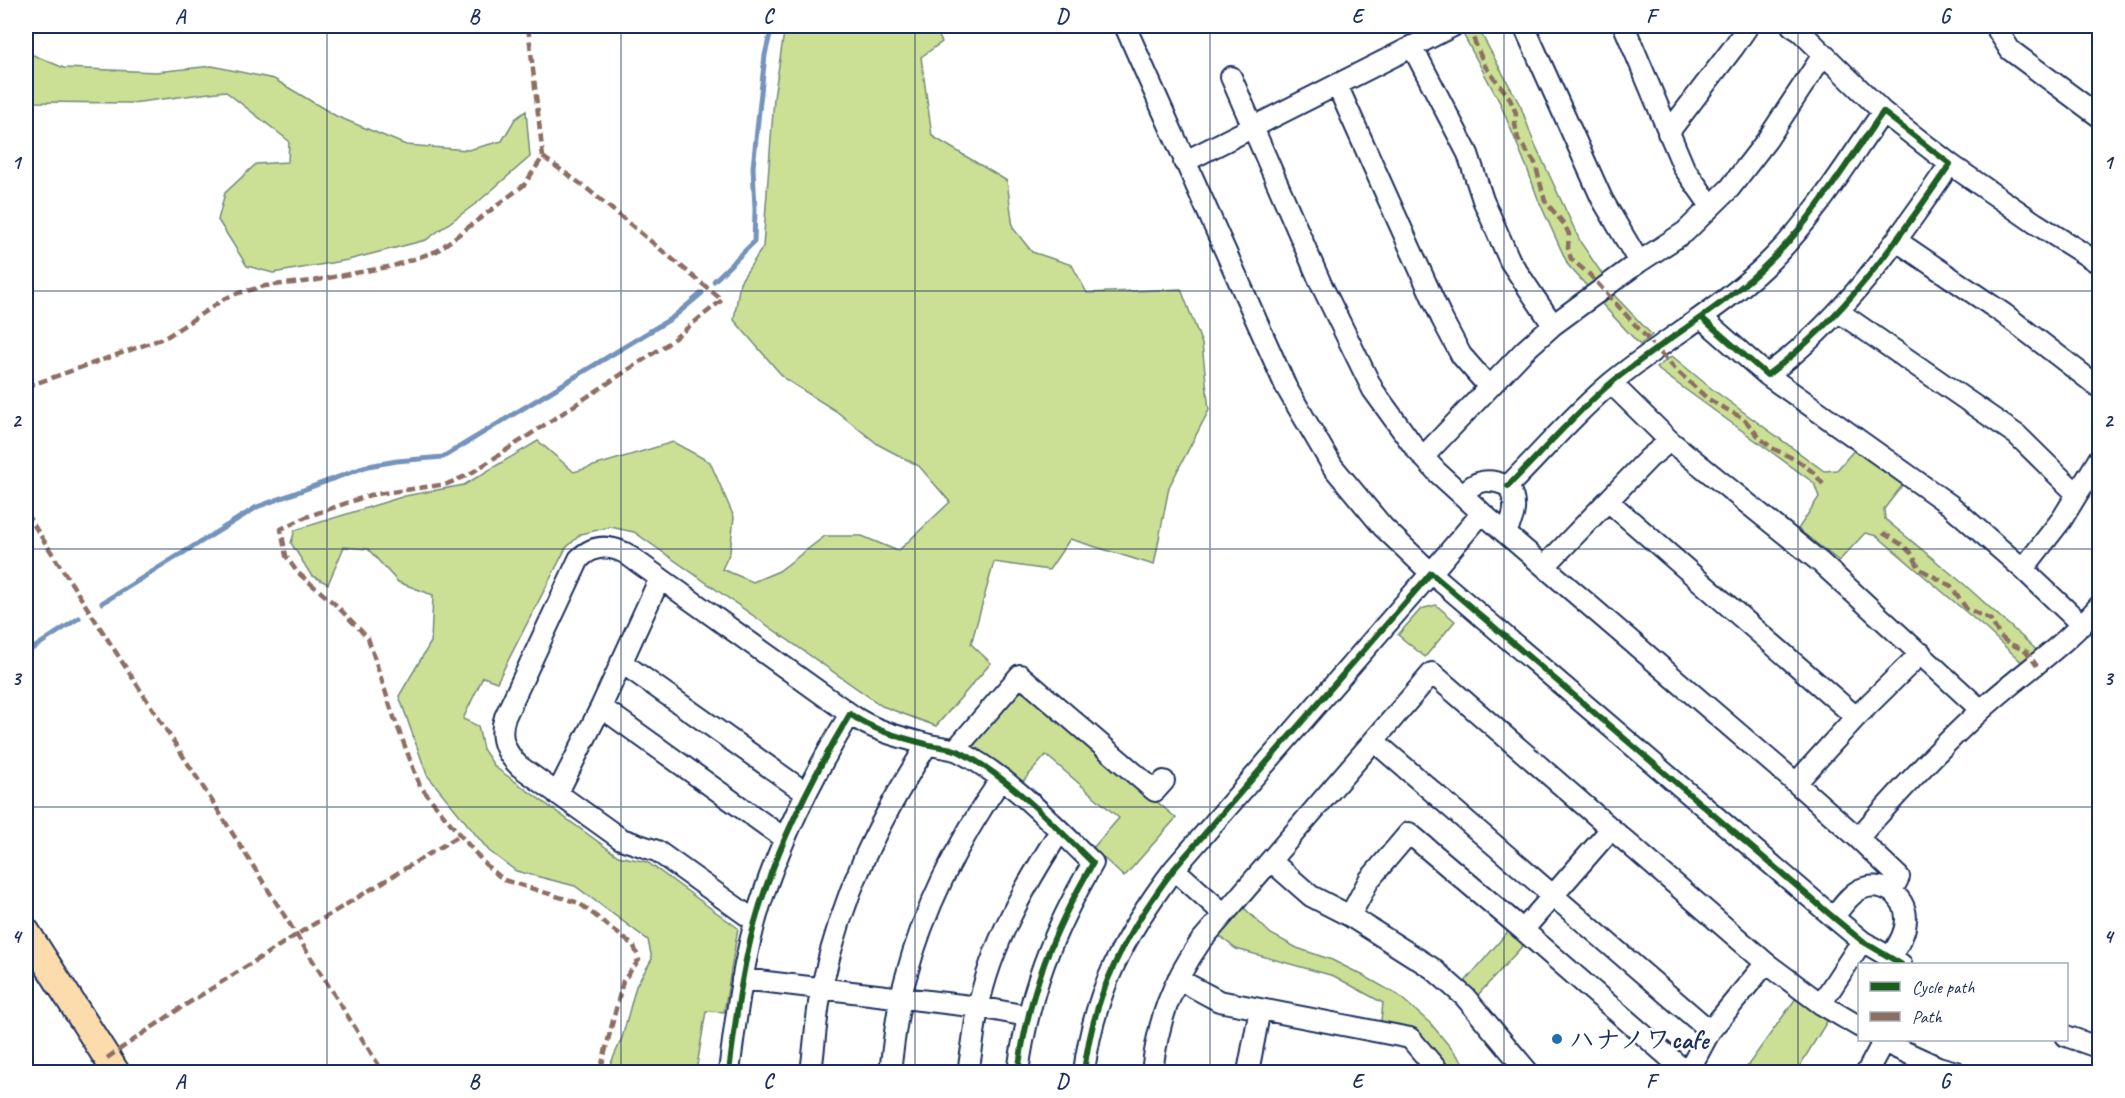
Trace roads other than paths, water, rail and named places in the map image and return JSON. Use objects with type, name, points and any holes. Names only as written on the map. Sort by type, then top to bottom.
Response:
[{"type":"main road","points":[[26,931],[116,1072]]},
{"type":"street","points":[[1125,26],[1272,357],[1311,432],[1333,467],[1359,501],[1431,573],[1833,917],[1862,941],[1896,961],[1906,917],[1901,902],[1892,891],[1874,886],[1858,890],[1833,917]]},
{"type":"street","points":[[1184,162],[1453,26]]},
{"type":"street","points":[[1524,26],[1602,199],[1639,262]]},
{"type":"street","points":[[1624,26],[1684,168],[1711,206]]},
{"type":"street","points":[[1668,133],[1748,26]]},
{"type":"street","points":[[1792,26],[1800,31],[1883,112],[1950,164],[2042,228],[2100,264]]},
{"type":"street","points":[[1995,26],[2010,50],[2100,117]]},
{"type":"street","points":[[1412,46],[1468,154],[1483,200],[1510,261],[1553,325]]},
{"type":"street","points":[[1423,457],[1524,351],[1553,325],[1639,262],[1685,232],[1730,188],[1767,140],[1823,55]]},
{"type":"street","points":[[1231,77],[1322,284],[1373,390],[1423,457],[1482,513],[1858,837],[1899,877],[1892,891]]},
{"type":"street","points":[[1337,85],[1442,319],[1461,355],[1489,387]]},
{"type":"street","points":[[1508,486],[1611,383],[1746,284],[1786,245],[1883,112]]},
{"type":"street","points":[[1767,375],[1789,359],[1839,312],[1897,241],[1950,164]]},
{"type":"street","points":[[1897,241],[2014,321],[2100,388]]},
{"type":"street","points":[[1839,312],[2017,435],[2077,494]]},
{"type":"street","points":[[1702,318],[1767,375],[1950,505],[2024,569],[2082,625]]},
{"type":"street","points":[[1611,383],[1670,441],[1820,562],[1982,710]]},
{"type":"street","points":[[1545,566],[1649,458],[1670,441]]},
{"type":"street","points":[[2024,569],[2062,519],[2100,458]]},
{"type":"street","points":[[1462,495],[1470,486],[1479,481],[1496,481],[1508,486],[1513,494],[1515,511],[1505,532]]},
{"type":"street","points":[[1608,501],[1856,717]]},
{"type":"street","points":[[1084,1072],[1094,1017],[1111,968],[1145,907],[1174,869],[1482,513]]},
{"type":"street","points":[[755,921],[657,851],[621,839],[519,766],[509,756],[504,746],[502,724],[579,559],[594,548],[606,546],[625,553],[867,726],[927,745],[955,750],[1001,779],[1093,863],[1054,934],[1027,1016],[1018,1072]]},
{"type":"street","points":[[557,794],[660,578]]},
{"type":"street","points":[[1858,837],[1908,782],[1982,710],[2059,647],[2100,605]]},
{"type":"street","points":[[1796,783],[1856,717],[1921,653]]},
{"type":"street","points":[[621,662],[806,793]]},
{"type":"street","points":[[1152,1072],[1162,1015],[1191,956],[1224,914],[1432,673],[1766,963],[1821,1004],[1858,1027]]},
{"type":"street","points":[[955,750],[1020,675],[1155,791],[1164,781]]},
{"type":"street","points":[[600,707],[785,839]]},
{"type":"street","points":[[729,1072],[742,979],[760,905],[785,839],[806,793],[826,753],[850,714]]},
{"type":"street","points":[[1374,741],[1710,1031]]},
{"type":"street","points":[[811,1072],[821,988],[836,931],[858,869],[895,795],[927,745]]},
{"type":"street","points":[[890,1072],[901,997],[921,928],[936,888],[973,820],[1001,779]]},
{"type":"street","points":[[1523,930],[1611,829]]},
{"type":"street","points":[[968,1072],[979,1007],[995,952],[1016,903],[1060,831]]},
{"type":"street","points":[[1350,916],[1369,880],[1409,834],[1687,1072],[1710,1031],[1766,963]]},
{"type":"street","points":[[1271,861],[1311,896],[1350,916],[1432,968],[1466,997],[1528,1072]]},
{"type":"street","points":[[1174,869],[1224,914]]},
{"type":"street","points":[[1821,1004],[1862,941]]},
{"type":"street","points":[[742,979],[979,1007],[1027,1016]]},
{"type":"street","points":[[1178,979],[1219,1001],[1410,1038],[1439,1072]]},
{"type":"street","points":[[1248,1072],[1260,1009]]},
{"type":"street","points":[[2068,1036],[2100,1048]]},
{"type":"street","points":[[1867,1072],[1881,1041],[1956,1072]]},
{"type":"waterway","points":[[714,281],[754,242],[753,167],[765,55],[772,26]]},
{"type":"waterway","points":[[102,603],[257,507],[368,466],[443,457],[672,318],[702,293]]},
{"type":"waterway","points":[[26,653],[79,618]]},
{"type":"place","name":"ハナノワcafe","points":[[1557,1039]]}]
